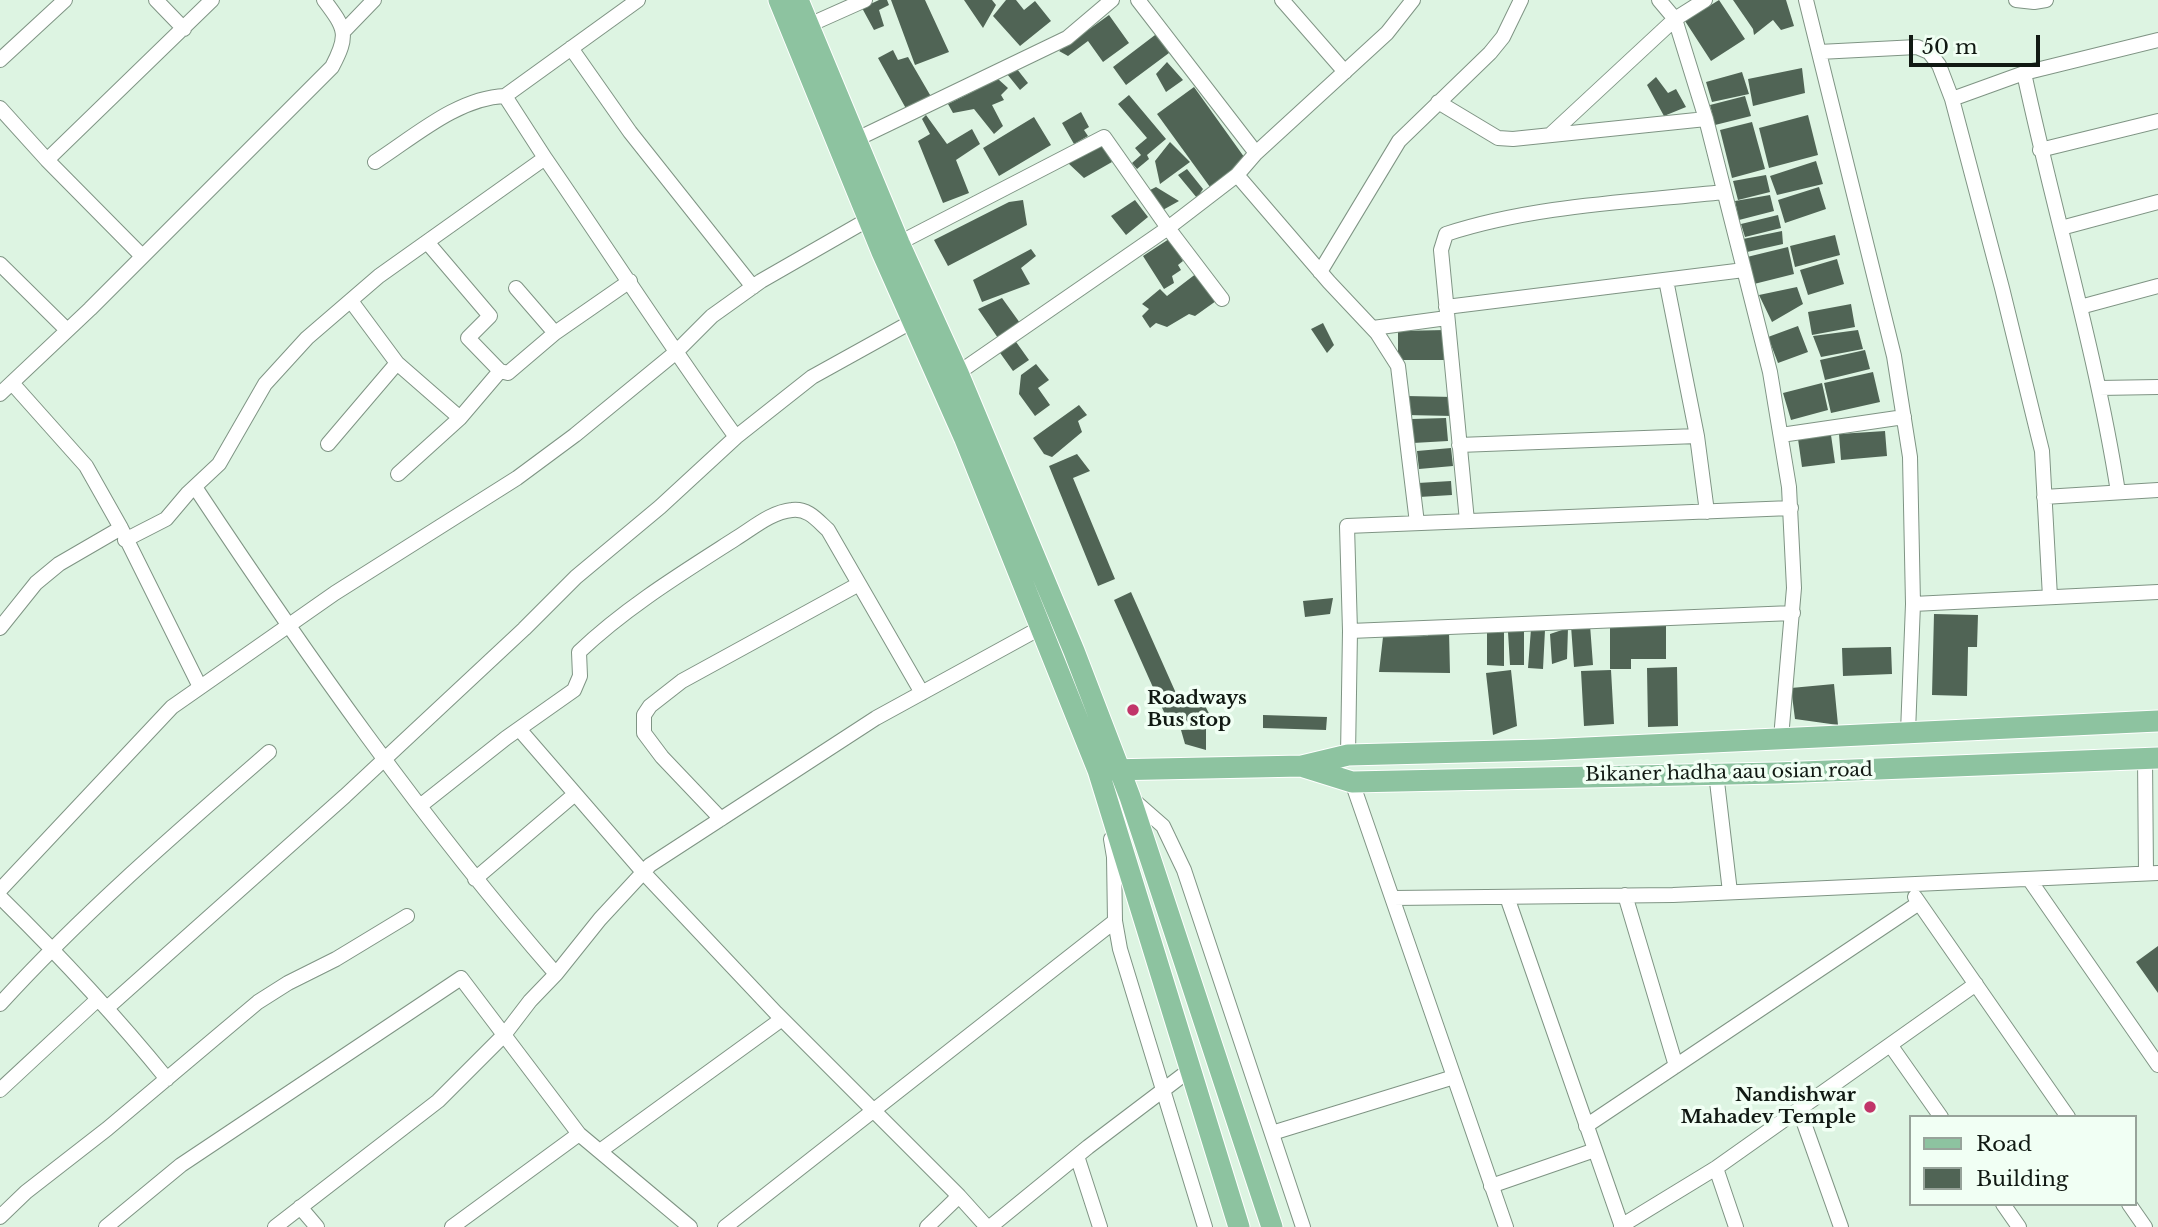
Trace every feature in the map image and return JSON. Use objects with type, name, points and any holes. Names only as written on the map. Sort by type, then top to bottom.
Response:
[{"type":"main road","points":[[779,0],[1042,627],[1109,770],[1130,797],[1272,1227]]},
{"type":"main road","points":[[798,0],[1074,651],[1191,1069],[1239,1227]]},
{"type":"main road","name":"Bikaner hadha aau osian road","points":[[1109,770],[1302,766],[1348,755],[1543,750],[2158,721]]},
{"type":"main road","name":"Bikaner hadha aau osian road","points":[[1302,766],[1352,782],[1777,773],[2152,758]]},
{"type":"street","points":[[0,60],[65,0]]},
{"type":"street","points":[[156,0],[184,29]]},
{"type":"street","points":[[47,159],[212,0]]},
{"type":"street","points":[[0,394],[332,67],[343,47],[344,31],[324,0]]},
{"type":"street","points":[[344,31],[374,0]]},
{"type":"street","points":[[375,162],[452,113],[482,100],[505,96],[638,0]]},
{"type":"street","points":[[809,25],[864,0]]},
{"type":"street","points":[[1138,0],[1256,153]]},
{"type":"street","points":[[1282,0],[1345,72]]},
{"type":"street","points":[[958,373],[1168,228],[1237,175],[1256,153],[1387,33],[1413,0]]},
{"type":"street","points":[[1320,272],[1399,141],[1490,53],[1503,37],[1521,0]]},
{"type":"street","points":[[1659,0],[1675,19],[1706,119],[1770,372],[1781,435],[1791,508],[1794,588],[1781,738]]},
{"type":"street","points":[[1550,135],[1675,19],[1704,0]]},
{"type":"street","points":[[1806,0],[1894,356],[1910,457],[1913,604],[1908,732]]},
{"type":"street","points":[[2016,0],[2046,0]]},
{"type":"street","points":[[857,139],[1066,38],[1106,2]]},
{"type":"street","points":[[1952,99],[2024,73],[2158,40]]},
{"type":"street","points":[[1819,52],[1917,47],[1929,52],[1939,65],[1952,99],[2042,451],[2049,597]]},
{"type":"street","points":[[571,48],[630,132],[753,287]]},
{"type":"street","points":[[2024,73],[2040,150],[2099,388],[2118,492]]},
{"type":"street","points":[[505,96],[630,281],[675,353],[736,437]]},
{"type":"street","points":[[1438,102],[1498,138],[1706,119]]},
{"type":"street","points":[[0,108],[142,256]]},
{"type":"street","points":[[2040,150],[2158,121]]},
{"type":"street","points":[[899,243],[1104,137],[1222,299]]},
{"type":"street","points":[[0,628],[36,583],[59,564],[123,534],[166,519],[219,464],[265,384],[307,338],[379,276],[545,158]]},
{"type":"street","points":[[1237,175],[1320,272],[1373,328],[1398,366],[1417,523]]},
{"type":"street","points":[[1467,521],[1441,250],[1446,234],[1473,225],[1527,214],[1724,192]]},
{"type":"street","points":[[2061,228],[2158,202]]},
{"type":"street","points":[[0,890],[172,707],[287,626],[517,478],[575,435],[675,353],[712,316],[753,287],[869,219]]},
{"type":"street","points":[[427,242],[490,316],[468,338],[500,371],[508,373],[555,332],[630,281]]},
{"type":"street","points":[[0,264],[67,330]]},
{"type":"street","points":[[1373,328],[1447,313],[1744,270]]},
{"type":"street","points":[[1667,280],[1697,436],[1707,512]]},
{"type":"street","points":[[2080,307],[2158,286]]},
{"type":"street","points":[[516,288],[555,332]]},
{"type":"street","points":[[351,301],[397,363],[460,418]]},
{"type":"street","points":[[0,1090],[345,796],[576,577],[660,507],[736,437],[812,377],[913,321]]},
{"type":"street","points":[[328,444],[397,363]]},
{"type":"street","points":[[398,474],[460,418],[500,371]]},
{"type":"street","points":[[12,383],[86,466],[200,687]]},
{"type":"street","points":[[2099,388],[2158,387]]},
{"type":"street","points":[[1781,435],[1904,417]]},
{"type":"street","points":[[1459,445],[1697,436]]},
{"type":"street","points":[[195,487],[287,626],[384,758],[475,879],[556,974]]},
{"type":"street","points":[[2044,498],[2158,490]]},
{"type":"street","points":[[1348,755],[1350,631],[1347,526],[1791,508]]},
{"type":"street","points":[[420,806],[574,690],[580,676],[579,652],[598,634],[697,563],[773,515],[793,510],[808,512],[828,530],[922,693]]},
{"type":"street","points":[[721,819],[644,733],[644,715],[650,706],[682,681],[859,584]]},
{"type":"street","points":[[1913,604],[2158,592]]},
{"type":"street","points":[[1350,631],[1793,613]]},
{"type":"street","points":[[275,1227],[438,1101],[504,1035],[600,919],[650,865],[876,718],[1042,627]]},
{"type":"street","points":[[519,729],[643,872],[782,1019],[989,1227],[1191,1069]]},
{"type":"street","points":[[0,1003],[51,947],[95,905],[268,752]]},
{"type":"street","points":[[1393,898],[1730,892],[2154,874],[2152,758]]},
{"type":"street","points":[[1109,770],[1115,921],[1120,949],[1205,1227]]},
{"type":"street","points":[[1716,773],[1730,892]]},
{"type":"street","points":[[1352,782],[1506,1227]]},
{"type":"street","points":[[475,879],[575,794]]},
{"type":"street","points":[[1130,797],[1163,826],[1184,870],[1303,1227]]},
{"type":"street","points":[[2029,879],[2158,1065]]},
{"type":"street","points":[[1906,885],[2067,1115]]},
{"type":"street","points":[[1625,895],[1676,1066]]},
{"type":"street","points":[[0,897],[103,1003],[167,1079]]},
{"type":"street","points":[[1507,897],[1621,1227],[1716,1168],[1976,984]]},
{"type":"street","points":[[1587,1126],[1919,903]]},
{"type":"street","points":[[0,1217],[26,1192],[258,1002],[407,916]]},
{"type":"street","points":[[725,1227],[1115,921]]},
{"type":"street","points":[[106,1227],[181,1165],[461,978],[579,1134],[690,1227]]},
{"type":"street","points":[[600,1152],[782,1019]]},
{"type":"street","points":[[1891,1046],[1940,1115]]},
{"type":"street","points":[[1272,1133],[1454,1077]]},
{"type":"street","points":[[1799,1109],[1841,1227]]},
{"type":"street","points":[[452,1227],[579,1134]]},
{"type":"street","points":[[1491,1186],[1595,1150]]},
{"type":"street","points":[[1077,1156],[1100,1227]]},
{"type":"street","points":[[1716,1168],[1736,1227]]},
{"type":"street","points":[[927,1227],[960,1196]]},
{"type":"street","points":[[2004,1206],[2019,1227]]},
{"type":"street","points":[[2130,1206],[2144,1227]]},
{"type":"street","points":[[300,1207],[317,1227]]},
{"type":"building","points":[[879,0],[887,0],[889,5],[879,10],[884,26],[874,30],[862,8]]},
{"type":"building","points":[[891,0],[925,0],[949,52],[915,65]]},
{"type":"building","points":[[964,0],[992,0],[996,5],[983,28]]},
{"type":"building","points":[[1006,0],[1016,0],[1024,10],[1035,1],[1051,21],[1020,46],[993,16]]},
{"type":"building","points":[[1719,0],[1745,39],[1711,61],[1685,21]]},
{"type":"building","points":[[1733,0],[1786,0],[1794,26],[1781,30],[1773,20],[1754,35],[1753,29]]},
{"type":"building","points":[[1109,15],[1129,43],[1103,62],[1088,41],[1068,56],[1059,51]]},
{"type":"building","points":[[1159,32],[1173,50],[1126,85],[1113,67]]},
{"type":"building","points":[[893,50],[898,60],[908,57],[933,100],[909,114],[878,58]]},
{"type":"building","points":[[1167,62],[1183,80],[1166,92],[1156,74]]},
{"type":"building","points":[[1802,68],[1805,93],[1753,106],[1748,79]]},
{"type":"building","points":[[1017,69],[1028,83],[1020,90],[1007,74]]},
{"type":"building","points":[[1742,72],[1749,94],[1712,102],[1706,82]]},
{"type":"building","points":[[1656,77],[1668,93],[1676,89],[1686,107],[1664,116],[1647,85]]},
{"type":"building","points":[[998,79],[1008,88],[1001,95],[1004,100],[992,105],[1003,126],[994,134],[974,109],[953,113],[948,104]]},
{"type":"building","points":[[1194,87],[1247,161],[1210,187],[1157,114]]},
{"type":"building","points":[[1129,95],[1166,139],[1147,155],[1149,159],[1137,169],[1132,163],[1141,155],[1135,148],[1147,138],[1118,104]]},
{"type":"building","points":[[1745,96],[1751,116],[1715,125],[1710,105]]},
{"type":"building","points":[[1081,112],[1089,127],[1084,130],[1088,136],[1074,144],[1062,123]]},
{"type":"building","points":[[926,115],[947,144],[972,129],[980,144],[956,160],[969,193],[943,203],[918,141],[930,134],[922,119]]},
{"type":"building","points":[[1808,115],[1818,155],[1769,168],[1759,128]]},
{"type":"building","points":[[1034,117],[1051,145],[999,176],[983,148]]},
{"type":"building","points":[[1752,122],[1765,169],[1732,178],[1720,130]]},
{"type":"building","points":[[1170,142],[1190,162],[1160,184],[1155,161]]},
{"type":"building","points":[[1101,144],[1112,162],[1084,178],[1068,163]]},
{"type":"building","points":[[1816,161],[1823,184],[1777,195],[1770,176]]},
{"type":"building","points":[[1187,169],[1203,189],[1197,198],[1178,175]]},
{"type":"building","points":[[1766,175],[1770,192],[1738,200],[1733,181]]},
{"type":"building","points":[[1156,187],[1179,201],[1161,211],[1150,190]]},
{"type":"building","points":[[1819,187],[1826,209],[1785,223],[1778,200]]},
{"type":"building","points":[[1770,195],[1774,211],[1739,220],[1735,201]]},
{"type":"building","points":[[1023,200],[1027,225],[948,266],[934,240],[1009,202]]},
{"type":"building","points":[[1135,200],[1148,217],[1126,235],[1111,216]]},
{"type":"building","points":[[1778,215],[1781,228],[1745,237],[1741,224]]},
{"type":"building","points":[[1782,231],[1783,244],[1747,252],[1743,239]]},
{"type":"building","points":[[1835,235],[1840,255],[1795,267],[1790,246]]},
{"type":"building","points":[[1169,239],[1183,261],[1178,265],[1181,270],[1172,276],[1174,283],[1164,289],[1143,256]]},
{"type":"building","points":[[1788,247],[1794,274],[1754,284],[1747,257]]},
{"type":"building","points":[[1031,249],[1036,256],[1021,268],[1030,284],[982,302],[973,280]]},
{"type":"building","points":[[1837,259],[1844,284],[1808,295],[1800,270]]},
{"type":"building","points":[[1197,273],[1216,301],[1195,316],[1189,314],[1167,327],[1156,323],[1150,328],[1142,316],[1149,309],[1142,304],[1160,289],[1167,296]]},
{"type":"building","points":[[1797,287],[1803,304],[1772,322],[1759,295]]},
{"type":"building","points":[[1002,298],[1020,323],[998,338],[978,309]]},
{"type":"building","points":[[1851,304],[1855,327],[1812,335],[1808,312]]},
{"type":"building","points":[[1323,323],[1334,345],[1327,353],[1311,329]]},
{"type":"building","points":[[1798,326],[1808,352],[1778,363],[1768,337]]},
{"type":"building","points":[[1446,330],[1446,360],[1398,360],[1398,331]]},
{"type":"building","points":[[1858,330],[1863,349],[1821,357],[1813,336]]},
{"type":"building","points":[[1014,339],[1029,360],[1013,371],[998,350]]},
{"type":"building","points":[[1865,350],[1870,369],[1825,380],[1820,360]]},
{"type":"building","points":[[1036,364],[1049,380],[1038,388],[1050,405],[1035,416],[1019,394],[1021,375]]},
{"type":"building","points":[[1873,372],[1880,402],[1831,413],[1824,383]]},
{"type":"building","points":[[1822,383],[1828,410],[1791,420],[1783,393]]},
{"type":"building","points":[[1407,396],[1453,397],[1453,416],[1406,415]]},
{"type":"building","points":[[1079,405],[1087,415],[1078,421],[1082,432],[1052,457],[1044,454],[1033,438]]},
{"type":"building","points":[[1446,418],[1448,441],[1413,443],[1412,419]]},
{"type":"building","points":[[1885,431],[1887,456],[1841,460],[1839,434]]},
{"type":"building","points":[[1831,435],[1835,463],[1802,467],[1798,439]]},
{"type":"building","points":[[1451,448],[1453,466],[1419,469],[1417,451]]},
{"type":"building","points":[[1077,454],[1090,471],[1073,478],[1115,579],[1098,586],[1049,466]]},
{"type":"building","points":[[1451,481],[1452,495],[1419,497],[1418,483]]},
{"type":"building","points":[[1131,592],[1179,700],[1185,697],[1190,703],[1202,700],[1214,723],[1168,721],[1114,600]]},
{"type":"building","points":[[1333,598],[1330,614],[1305,617],[1303,601]]},
{"type":"building","points":[[1934,614],[1978,615],[1977,647],[1968,647],[1967,696],[1932,695]]},
{"type":"building","points":[[1610,622],[1666,624],[1666,659],[1631,659],[1631,669],[1610,669]]},
{"type":"building","points":[[1590,625],[1593,665],[1574,667],[1571,626]]},
{"type":"building","points":[[1568,628],[1567,659],[1552,664],[1550,634]]},
{"type":"building","points":[[1531,629],[1545,630],[1543,669],[1528,668]]},
{"type":"building","points":[[1524,630],[1524,665],[1510,665],[1508,632]]},
{"type":"building","points":[[1428,631],[1449,631],[1450,673],[1379,672],[1383,637],[1428,636]]},
{"type":"building","points":[[1504,631],[1504,666],[1487,665],[1487,632]]},
{"type":"building","points":[[1891,647],[1892,674],[1843,676],[1842,648]]},
{"type":"building","points":[[1677,667],[1678,726],[1648,727],[1647,668]]},
{"type":"building","points":[[1511,670],[1517,726],[1493,735],[1486,673]]},
{"type":"building","points":[[1611,670],[1614,724],[1584,726],[1581,671]]},
{"type":"building","points":[[1834,684],[1838,725],[1795,719],[1791,688]]},
{"type":"building","points":[[1263,715],[1327,717],[1326,730],[1263,728]]},
{"type":"building","points":[[1206,729],[1206,750],[1185,744],[1181,730]]},
{"type":"building","points":[[2158,946],[2158,993],[2136,962]]},
{"type":"place","name":"Roadways Bus stop","points":[[1133,710]]},
{"type":"place","name":"Nandishwar Mahadev Temple","points":[[1870,1107]]}]
